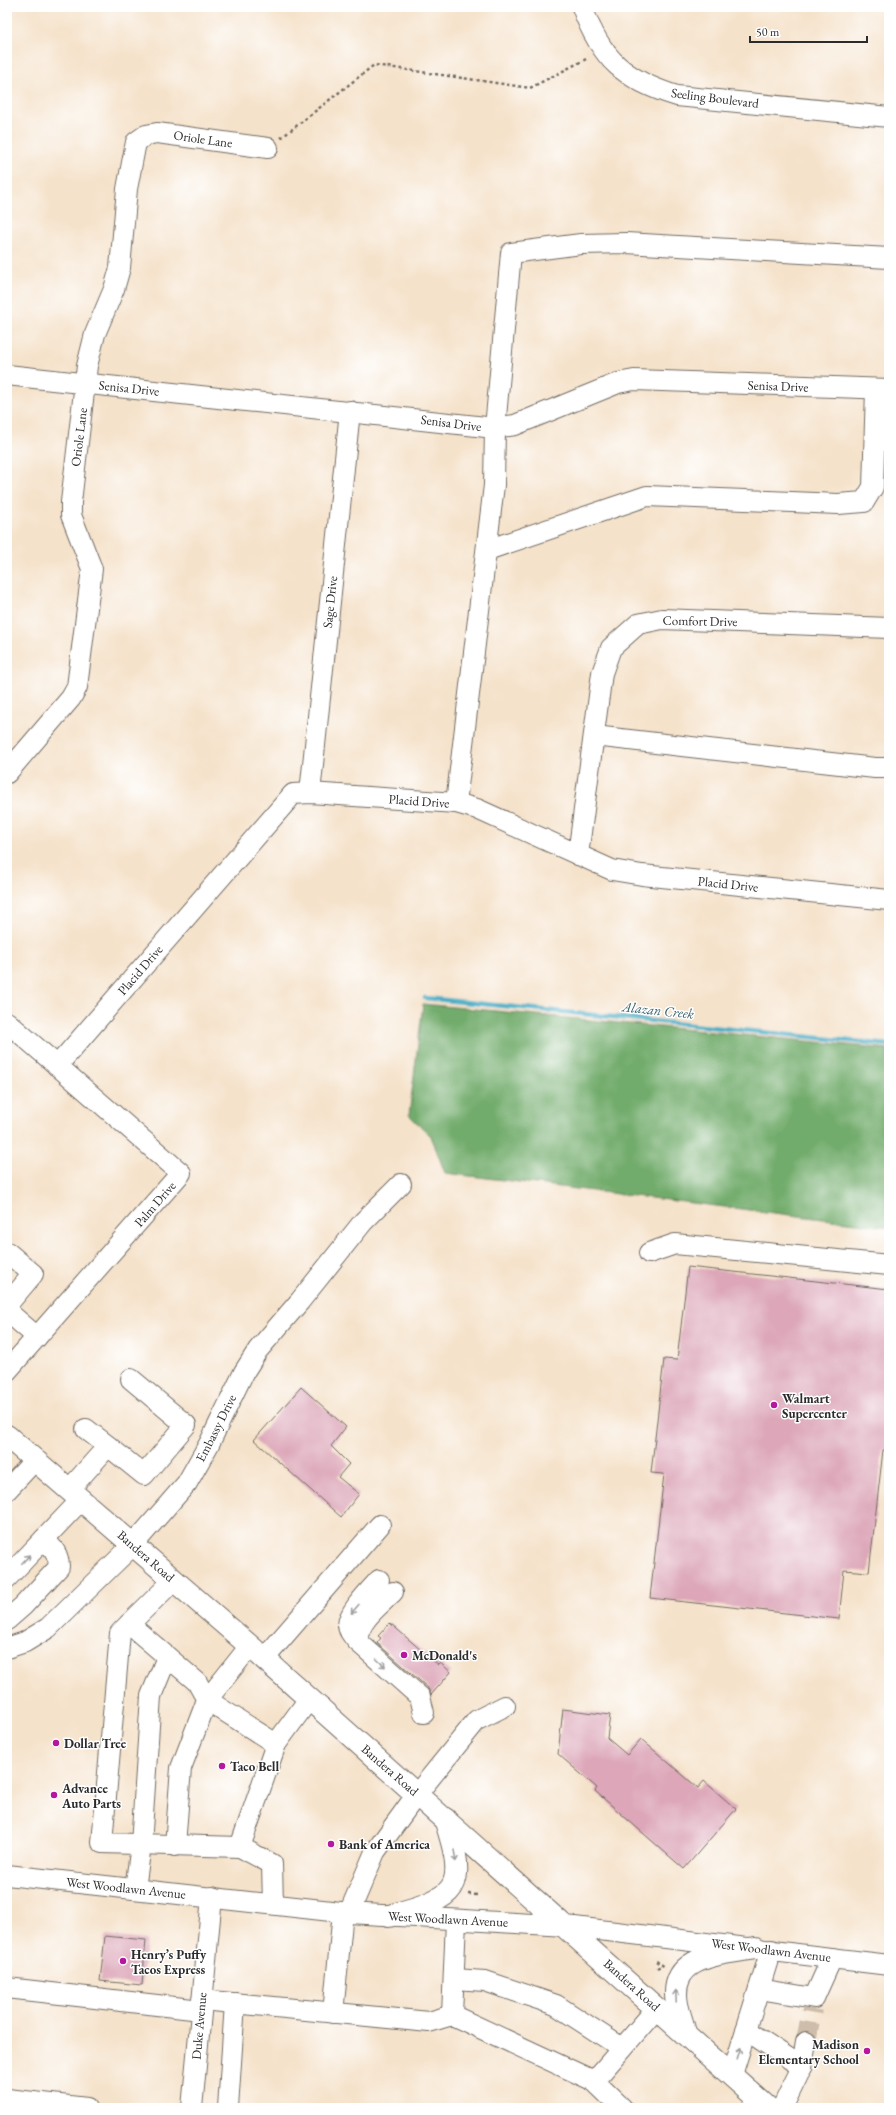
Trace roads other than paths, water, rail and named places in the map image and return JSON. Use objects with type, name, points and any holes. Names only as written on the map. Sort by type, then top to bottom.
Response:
[{"type":"main road","name":"Bandera Road","points":[[7,1436],[174,1580],[417,1794],[686,2033],[768,2108]]},
{"type":"main road","points":[[388,1916],[438,1900],[450,1891],[456,1878],[456,1862],[453,1842],[445,1819]]},
{"type":"main road","points":[[686,2033],[677,2003],[676,1990],[678,1979],[683,1970],[693,1962],[709,1956],[763,1949]]},
{"type":"street","name":"Seeling Boulevard","points":[[582,7],[602,50],[613,62],[632,78],[653,89],[677,96],[889,117]]},
{"type":"street","name":"Oriole Lane","points":[[7,773],[71,698],[77,686],[92,569],[71,515],[85,383],[90,350],[114,289],[120,268],[127,189],[136,142],[146,135],[157,133],[268,148]]},
{"type":"street","points":[[456,803],[494,485],[495,428],[511,253],[581,244],[626,242],[889,258]]},
{"type":"street","name":"Senisa Drive","points":[[7,374],[495,428],[515,425],[618,383],[634,380],[882,389]]},
{"type":"street","points":[[486,550],[647,496],[838,504],[864,502],[873,488],[882,389]]},
{"type":"street","name":"Sage Drive","points":[[310,793],[350,411]]},
{"type":"street","name":"Comfort Drive","points":[[578,855],[602,673],[611,648],[638,624],[662,619],[889,628]]},
{"type":"street","points":[[594,736],[875,768],[889,768]]},
{"type":"street","name":"Placid Drive","points":[[57,1066],[293,794],[310,793],[456,803],[477,809],[612,870],[642,875],[889,900]]},
{"type":"street","name":"Palm Drive","points":[[7,1022],[181,1173],[7,1371]]},
{"type":"street","name":"Embassy Drive","points":[[7,1648],[24,1642],[48,1628],[132,1545],[187,1483],[212,1438],[244,1372],[258,1350],[300,1301],[363,1222],[401,1184]]},
{"type":"street","points":[[649,1253],[675,1244],[889,1265]]},
{"type":"street","points":[[7,1252],[33,1274],[7,1305]]},
{"type":"street","points":[[7,1311],[38,1337]]},
{"type":"street","points":[[131,1379],[186,1425],[212,1438]]},
{"type":"street","points":[[86,1429],[144,1475],[186,1425]]},
{"type":"street","points":[[7,1578],[44,1539],[108,1446]]},
{"type":"street","points":[[7,1490],[34,1460]]},
{"type":"street","points":[[176,1846],[181,1768],[207,1700],[257,1653],[380,1525]]},
{"type":"street","points":[[7,1620],[23,1606],[59,1567],[59,1560],[56,1552],[44,1539]]},
{"type":"street","points":[[174,1580],[120,1633],[102,1843],[240,1847],[272,1864],[273,1904]]},
{"type":"street","points":[[386,1586],[349,1616],[348,1625],[350,1632],[357,1641],[420,1697],[424,1714]]},
{"type":"street","points":[[129,1624],[197,1682],[207,1700],[276,1744]]},
{"type":"street","points":[[135,1889],[141,1845],[151,1696],[167,1657]]},
{"type":"street","points":[[240,1847],[276,1744],[309,1700]]},
{"type":"street","points":[[334,2013],[346,1913],[375,1852],[417,1794],[476,1720],[505,1706]]},
{"type":"street","name":"West Woodlawn Avenue","points":[[7,1875],[346,1913],[566,1926],[889,1965]]},
{"type":"street","name":"Duke Avenue","points":[[192,2108],[212,1897]]},
{"type":"street","points":[[452,2015],[456,1920]]},
{"type":"street","points":[[732,2075],[759,1989],[763,1949]]},
{"type":"street","points":[[759,1989],[813,2003],[832,1958]]},
{"type":"street","points":[[454,1979],[485,1981],[556,2005],[622,2048]]},
{"type":"street","points":[[7,1988],[201,2005],[235,2003],[429,2022],[452,2015],[594,2081],[622,2108]]},
{"type":"street","points":[[228,2108],[235,2003]]},
{"type":"street","points":[[594,2081],[657,2008]]},
{"type":"street","points":[[746,2030],[802,2067]]},
{"type":"street","points":[[782,2108],[802,2067],[806,2042]]},
{"type":"street","points":[[7,2100],[87,2108]]},
{"type":"waterway","name":"Alazan Creek","points":[[425,998],[889,1045]]},
{"type":"tunnel","points":[[806,2042],[812,2009]]},
{"type":"place","name":"Walmart Supercenter","points":[[774,1405]]},
{"type":"place","name":"McDonald's","points":[[404,1655]]},
{"type":"place","name":"Dollar Tree","points":[[56,1743]]},
{"type":"place","name":"Taco Bell","points":[[222,1766]]},
{"type":"place","name":"Advance Auto Parts","points":[[54,1795]]},
{"type":"place","name":"Bank of America","points":[[331,1844]]},
{"type":"place","name":"Henry’s Puffy Tacos Express","points":[[123,1961]]},
{"type":"place","name":"Madison Elementary School","points":[[867,2051]]}]
